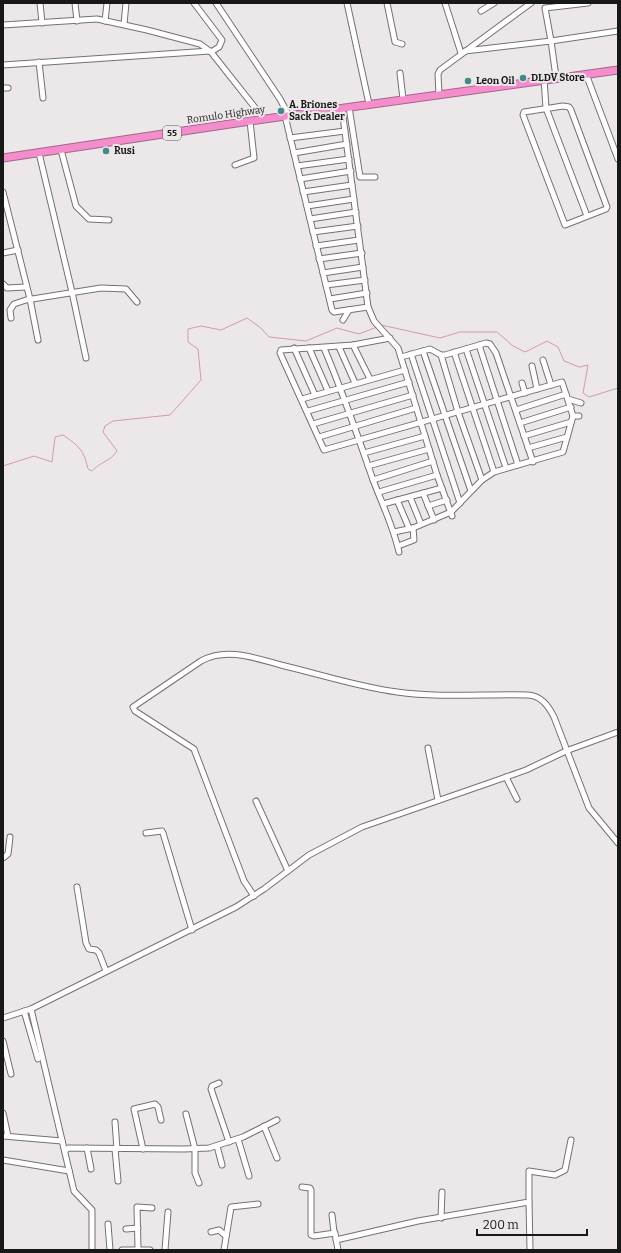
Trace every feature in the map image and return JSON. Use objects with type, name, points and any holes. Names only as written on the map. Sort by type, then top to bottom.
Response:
[{"type":"highway","name":"Romulo Highway","points":[[3,158],[556,77],[618,70]]},
{"type":"street","points":[[40,3],[42,23]]},
{"type":"street","points":[[75,3],[78,20]]},
{"type":"street","points":[[105,21],[107,3]]},
{"type":"street","points":[[124,24],[126,3]]},
{"type":"street","points":[[3,65],[211,52],[219,47],[222,40],[194,3]]},
{"type":"street","points":[[216,3],[280,99],[287,116],[290,138],[306,206],[333,311],[368,307]]},
{"type":"street","points":[[347,3],[369,104]]},
{"type":"street","points":[[387,3],[395,42],[402,44]]},
{"type":"street","points":[[444,3],[463,52]]},
{"type":"street","points":[[481,12],[494,3]]},
{"type":"street","points":[[520,3],[522,9]]},
{"type":"street","points":[[439,95],[438,72],[442,67],[530,3]]},
{"type":"street","points":[[556,77],[545,5],[588,3]]},
{"type":"street","points":[[3,26],[97,19],[124,24],[200,44],[211,52],[264,119]]},
{"type":"street","points":[[463,52],[618,31]]},
{"type":"street","points":[[39,62],[43,98]]},
{"type":"street","points":[[400,73],[403,100]]},
{"type":"street","points":[[586,74],[618,159]]},
{"type":"street","points":[[544,79],[546,108],[587,216]]},
{"type":"street","points":[[567,106],[570,108],[599,182],[607,208],[565,224],[523,115],[524,112],[546,108],[567,106]]},
{"type":"street","points":[[345,108],[345,131],[359,240],[364,267],[368,307],[374,320],[398,348],[437,475],[452,514]]},
{"type":"street","points":[[345,108],[360,177],[375,177]]},
{"type":"street","points":[[235,165],[254,158],[250,121]]},
{"type":"street","points":[[290,138],[345,131]]},
{"type":"street","points":[[294,153],[347,144]]},
{"type":"street","points":[[61,150],[76,206],[89,219],[109,220]]},
{"type":"street","points":[[39,153],[86,358]]},
{"type":"street","points":[[297,166],[349,159]]},
{"type":"street","points":[[300,179],[350,171]]},
{"type":"street","points":[[303,192],[352,186]]},
{"type":"street","points":[[3,192],[4,203],[18,250],[38,340]]},
{"type":"street","points":[[306,206],[354,199]]},
{"type":"street","points":[[310,219],[356,212]]},
{"type":"street","points":[[313,232],[358,226]]},
{"type":"street","points":[[316,246],[359,240]]},
{"type":"street","points":[[3,254],[18,250]]},
{"type":"street","points":[[319,259],[362,253]]},
{"type":"street","points":[[323,273],[364,267]]},
{"type":"street","points":[[326,285],[365,280]]},
{"type":"street","points":[[3,284],[7,288],[26,287]]},
{"type":"street","points":[[11,318],[10,307],[14,304],[72,292],[101,288],[126,289],[137,302]]},
{"type":"street","points":[[330,299],[367,294]]},
{"type":"street","points":[[343,320],[349,310]]},
{"type":"street","points":[[390,338],[353,346],[282,349],[280,353],[308,411],[323,449],[326,450],[562,382],[573,416],[563,452],[494,472],[471,490],[452,514],[411,528],[394,532]]},
{"type":"street","points":[[400,357],[430,349],[441,355],[486,343],[494,347],[512,396],[532,462]]},
{"type":"street","points":[[478,345],[498,400],[518,465]]},
{"type":"street","points":[[353,346],[370,379]]},
{"type":"street","points":[[339,347],[355,383]]},
{"type":"street","points":[[294,348],[315,394]]},
{"type":"street","points":[[309,348],[328,391]]},
{"type":"street","points":[[324,348],[346,400],[373,480],[384,504],[394,532],[398,549],[414,540],[411,528],[397,500]]},
{"type":"street","points":[[466,349],[486,404],[506,468]]},
{"type":"street","points":[[423,351],[444,416],[471,490]]},
{"type":"street","points":[[454,352],[494,472]]},
{"type":"street","points":[[411,354],[460,502]]},
{"type":"street","points":[[441,355],[458,412],[482,480]]},
{"type":"street","points":[[543,360],[551,385]]},
{"type":"street","points":[[532,366],[537,389]]},
{"type":"street","points":[[302,398],[405,370]]},
{"type":"street","points":[[308,411],[408,382]]},
{"type":"street","points":[[522,383],[524,393]]},
{"type":"street","points":[[313,424],[413,396]]},
{"type":"street","points":[[516,410],[567,397],[581,402]]},
{"type":"street","points":[[520,423],[571,407]]},
{"type":"street","points":[[318,437],[416,408]]},
{"type":"street","points":[[573,416],[579,416]]},
{"type":"street","points":[[524,436],[571,422]]},
{"type":"street","points":[[364,453],[425,436]]},
{"type":"street","points":[[528,448],[567,437]]},
{"type":"street","points":[[368,466],[429,449]]},
{"type":"street","points":[[373,480],[433,461]]},
{"type":"street","points":[[379,492],[437,475]]},
{"type":"street","points":[[384,504],[442,488]]},
{"type":"street","points":[[423,493],[434,520]]},
{"type":"street","points":[[410,497],[421,524]]},
{"type":"street","points":[[428,506],[447,500]]},
{"type":"street","points":[[254,896],[244,881],[194,749],[135,711],[133,707],[208,657],[224,653],[250,657],[396,692],[423,695],[534,695],[541,699],[551,711],[589,808],[618,843]]},
{"type":"street","points":[[3,1018],[31,1009],[192,930],[254,896],[323,846],[362,827],[506,777],[566,751],[618,732]]},
{"type":"street","points":[[428,748],[438,800]]},
{"type":"street","points":[[506,777],[517,799]]},
{"type":"street","points":[[256,801],[288,871]]},
{"type":"street","points":[[146,833],[162,831],[163,833],[192,930]]},
{"type":"street","points":[[3,858],[8,854],[10,837]]},
{"type":"street","points":[[77,887],[86,943],[89,949],[96,950],[99,953],[106,971]]},
{"type":"street","points":[[31,1009],[74,1192],[92,1210],[92,1250]]},
{"type":"street","points":[[24,1011],[38,1059]]},
{"type":"street","points":[[3,1041],[11,1074]]},
{"type":"street","points":[[218,1083],[212,1086],[211,1089],[230,1142]]},
{"type":"street","points":[[143,1149],[134,1109],[155,1104],[158,1107],[161,1120]]},
{"type":"street","points":[[3,1113],[5,1136],[62,1140]]},
{"type":"street","points":[[186,1114],[195,1149],[196,1172],[199,1183]]},
{"type":"street","points":[[65,1151],[68,1148],[195,1149],[217,1146],[238,1139],[277,1120]]},
{"type":"street","points":[[114,1122],[118,1181]]},
{"type":"street","points":[[264,1126],[277,1158]]},
{"type":"street","points":[[238,1139],[249,1176]]},
{"type":"street","points":[[530,1250],[529,1171],[555,1175],[565,1170],[571,1140]]},
{"type":"street","points":[[217,1146],[222,1165]]},
{"type":"street","points":[[87,1148],[91,1169]]},
{"type":"street","points":[[3,1160],[69,1171]]},
{"type":"street","points":[[302,1188],[310,1188],[311,1190],[311,1235],[314,1236],[334,1232]]},
{"type":"street","points":[[441,1218],[442,1192]]},
{"type":"street","points":[[336,1240],[395,1226],[529,1202]]},
{"type":"street","points":[[224,1250],[230,1207],[258,1204]]},
{"type":"street","points":[[138,1249],[137,1207],[152,1208]]},
{"type":"street","points":[[165,1250],[168,1212]]},
{"type":"street","points":[[332,1215],[338,1250]]},
{"type":"street","points":[[108,1224],[110,1250]]},
{"type":"street","points":[[126,1229],[138,1228]]},
{"type":"street","points":[[211,1232],[219,1230],[226,1236]]},
{"type":"street","points":[[122,1250],[150,1250]]},
{"type":"waterway","points":[[3,466],[34,456],[52,462],[55,437],[63,435],[80,449],[85,457],[88,469],[92,471],[98,465],[112,457],[117,451],[103,432],[105,426],[113,421],[170,415],[201,380],[198,349],[188,342],[188,329],[201,326],[221,330],[247,318],[261,328],[269,337],[306,341],[337,328],[359,334],[377,327]]},
{"type":"waterway","points":[[381,325],[440,338],[460,332],[497,332],[513,346],[525,352],[547,341],[558,347],[564,361],[579,367],[588,365],[583,393],[589,397],[618,388]]},
{"type":"place","name":"DLDV Store","points":[[523,78]]},
{"type":"place","name":"Leon Oil","points":[[468,81]]},
{"type":"place","name":"A. Briones Sack Dealer","points":[[281,111]]},
{"type":"place","name":"Rusi","points":[[106,151]]}]
